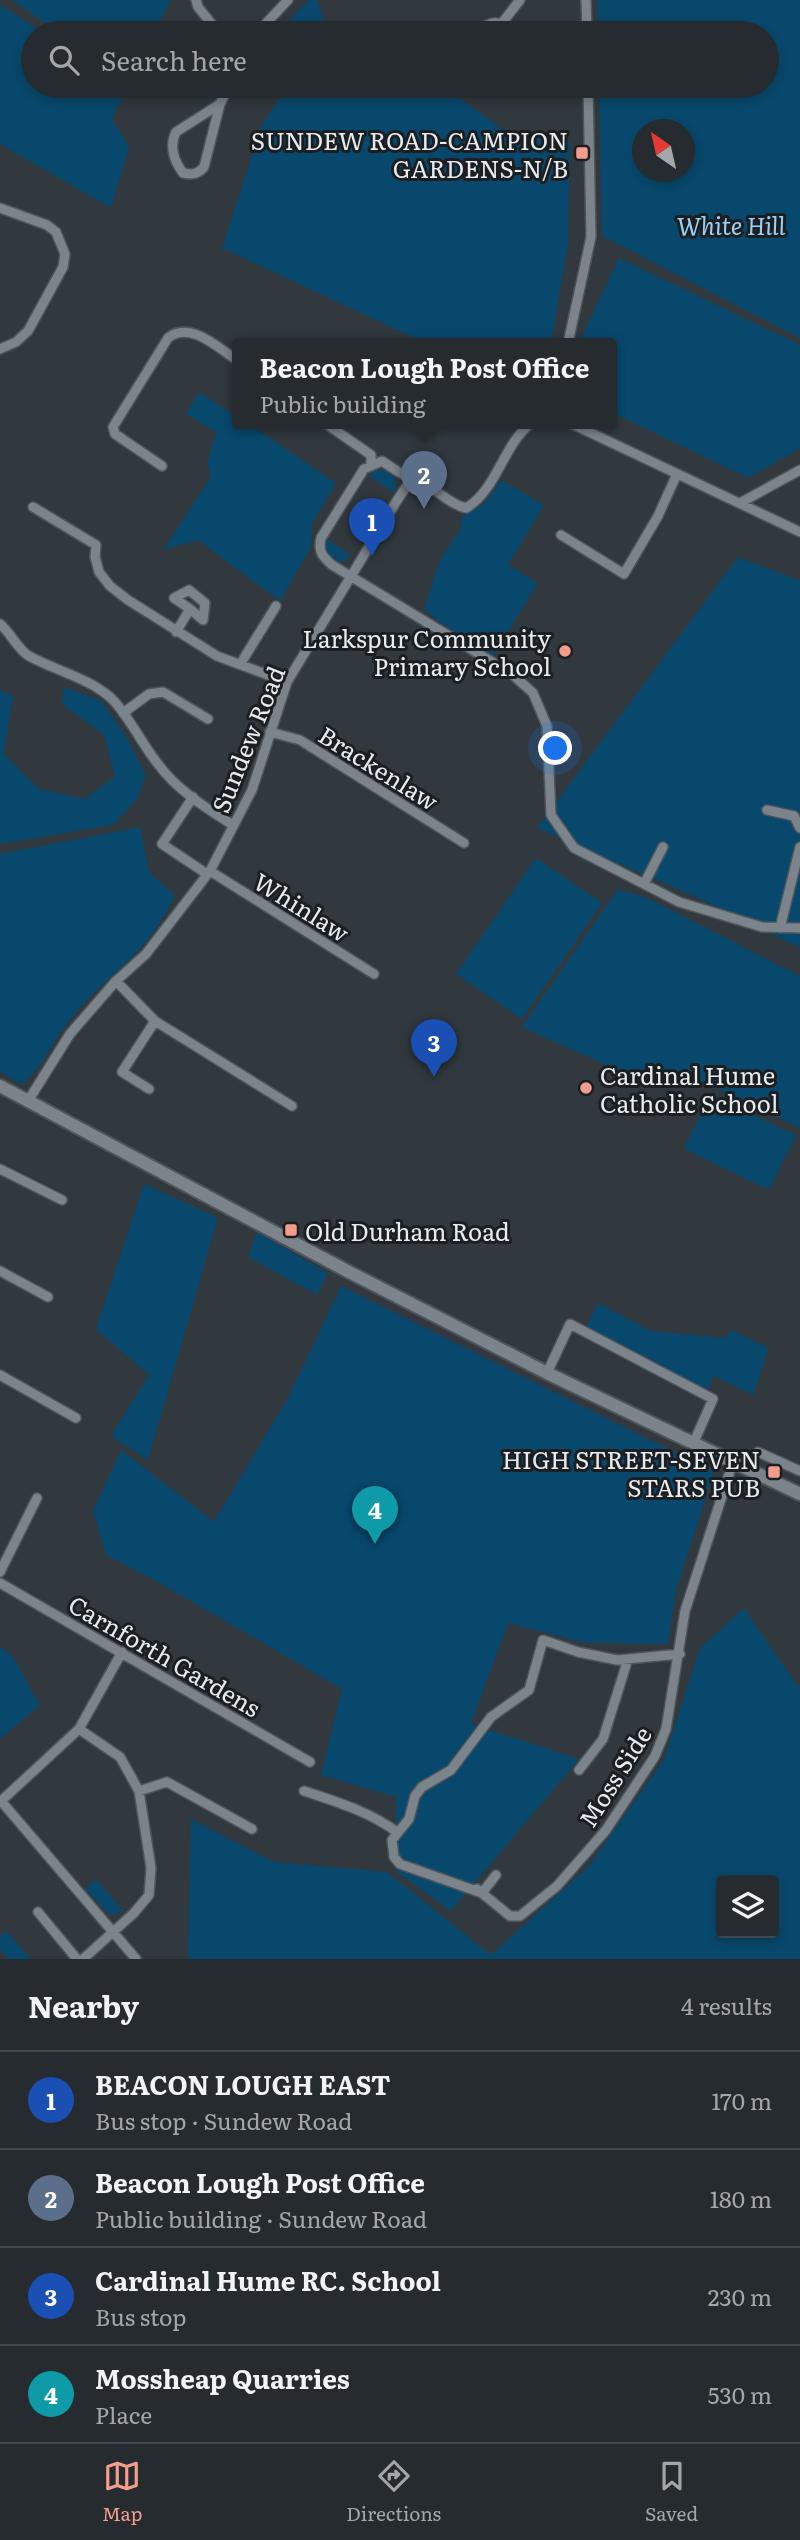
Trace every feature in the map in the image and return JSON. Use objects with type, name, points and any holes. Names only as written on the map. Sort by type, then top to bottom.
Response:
[{"type":"main road","points":[[0,1086],[351,1273],[547,1373],[800,1494]]},
{"type":"street","points":[[196,0],[209,21]]},
{"type":"street","points":[[268,21],[288,0]]},
{"type":"street","points":[[504,21],[520,0]]},
{"type":"street","points":[[586,0],[587,21]]},
{"type":"street","points":[[220,104],[176,132],[173,137],[173,154],[183,173],[191,175],[200,172],[204,167],[223,98]]},
{"type":"street","points":[[569,338],[591,237],[588,98]]},
{"type":"street","points":[[0,208],[47,225],[56,232],[65,254],[63,267],[28,331],[16,342],[0,349]]},
{"type":"street","points":[[162,466],[115,434],[113,427],[169,338],[179,331],[192,332],[232,357]]},
{"type":"street","points":[[342,429],[371,455],[371,465]]},
{"type":"street","points":[[525,429],[478,500],[466,508],[454,505],[382,461],[371,465],[364,470],[321,538],[319,548],[322,556],[512,674],[533,693],[548,726],[551,815],[574,848],[679,902],[762,927],[800,929]]},
{"type":"street","points":[[582,429],[800,532]]},
{"type":"street","points":[[740,503],[800,470]]},
{"type":"street","points":[[561,535],[624,574],[658,516],[677,474]]},
{"type":"street","name":"Sundew Road","points":[[27,1101],[70,1034],[117,981],[146,954],[209,872],[253,790],[287,682],[350,575],[406,487],[414,482]]},
{"type":"street","points":[[33,507],[96,545],[95,557],[99,572],[110,586],[176,632],[216,656],[242,663],[287,682]]},
{"type":"street","points":[[242,663],[276,606]]},
{"type":"street","points":[[176,632],[190,609]]},
{"type":"street","points":[[0,624],[10,632],[25,654],[98,689],[114,701],[159,765],[177,785],[233,825]]},
{"type":"street","points":[[123,713],[149,694],[163,692],[208,719]]},
{"type":"street","name":"Brackenlaw","points":[[270,732],[300,740],[464,843]]},
{"type":"street","name":"Whinlaw","points":[[193,797],[162,844],[374,974]]},
{"type":"street","points":[[767,810],[794,816],[800,828]]},
{"type":"street","points":[[644,884],[663,847]]},
{"type":"street","points":[[780,928],[800,847]]},
{"type":"street","points":[[117,981],[155,1021],[292,1106]]},
{"type":"street","points":[[149,1089],[122,1072],[155,1021]]},
{"type":"street","points":[[0,1169],[62,1200]]},
{"type":"street","points":[[0,1270],[48,1297]]},
{"type":"street","points":[[547,1373],[570,1324],[713,1399],[693,1444]]},
{"type":"street","points":[[0,1375],[76,1418]]},
{"type":"street","points":[[758,1452],[800,1471]]},
{"type":"street","name":"Moss Side","points":[[480,1891],[510,1916],[520,1916],[557,1886],[606,1830],[655,1756],[666,1730],[685,1611],[733,1462]]},
{"type":"street","points":[[0,1572],[37,1498]]},
{"type":"street","name":"Carnforth Gardens","points":[[0,1583],[310,1762]]},
{"type":"street","points":[[496,1875],[480,1891],[463,1886],[400,1864],[394,1857],[392,1840],[409,1819],[415,1796],[422,1787],[451,1770],[491,1717],[528,1690],[543,1640],[578,1652],[617,1660],[680,1654]]},
{"type":"street","points":[[122,1652],[79,1729],[0,1802],[136,1959]]},
{"type":"street","points":[[579,1770],[603,1739],[628,1659]]},
{"type":"street","points":[[79,1729],[120,1757],[139,1791],[151,1868],[149,1895],[134,1913],[83,1959]]},
{"type":"street","points":[[139,1791],[167,1782],[252,1829]]},
{"type":"street","points":[[304,1791],[378,1818],[397,1832]]},
{"type":"street","points":[[37,1912],[77,1959]]},
{"type":"green space","points":[[12,0],[171,0],[160,21],[42,21]]},
{"type":"green space","points":[[309,0],[317,0],[324,21],[289,21]]},
{"type":"green space","name":"White Hill","points":[[597,0],[800,0],[800,338],[602,236],[599,98],[779,98],[779,21],[598,21]]},
{"type":"green space","points":[[0,5],[25,21],[21,21],[21,98],[122,98],[112,119],[129,147],[111,208],[0,144]]},
{"type":"green space","points":[[280,98],[459,98],[504,130],[570,142],[568,244],[552,338],[414,338],[222,248],[263,123]]},
{"type":"green space","points":[[619,258],[800,345],[800,448],[748,478],[617,415],[617,338],[581,338]]},
{"type":"green space","points":[[199,392],[232,414],[232,429],[256,429],[336,483],[312,524],[311,547],[280,601],[198,540],[163,550],[210,478],[208,461],[216,432],[186,414]]},
{"type":"green space","points":[[377,470],[387,471],[393,476],[396,483],[395,493],[369,476]]},
{"type":"green space","points":[[501,480],[544,505],[508,565],[538,583],[493,656],[439,622],[424,609],[439,562],[462,526],[460,522],[463,516],[484,504]]},
{"type":"green space","points":[[327,539],[351,556],[342,562],[329,556]]},
{"type":"green space","points":[[738,557],[800,581],[800,948],[698,898],[537,828]]},
{"type":"green space","points":[[64,687],[101,701],[124,733],[146,775],[137,799],[113,825],[0,844],[0,690],[13,696],[4,754],[39,789],[85,799],[115,776],[104,735],[62,704]]},
{"type":"green space","points":[[140,827],[149,872],[175,896],[147,941],[77,1011],[36,1070],[22,1085],[0,1072],[0,854]]},
{"type":"green space","points":[[536,858],[602,903],[522,1019],[456,974]]},
{"type":"green space","points":[[618,889],[647,898],[800,976],[800,1128],[693,1077],[641,1081],[522,1027]]},
{"type":"green space","points":[[710,1095],[796,1135],[769,1190],[684,1149]]},
{"type":"green space","points":[[144,1184],[218,1218],[148,1460],[111,1436],[149,1375],[96,1329]]},
{"type":"green space","points":[[257,1232],[328,1273],[317,1295],[248,1257]]},
{"type":"green space","points":[[341,1286],[714,1472],[676,1591],[668,1644],[585,1643],[508,1623],[471,1724],[579,1759],[451,1911],[397,1872],[396,1797],[321,1775],[342,1689],[106,1555],[93,1511],[121,1450],[214,1522],[289,1396]]},
{"type":"green space","points":[[598,1303],[651,1331],[725,1338],[731,1330],[769,1348],[753,1395],[714,1376],[707,1390],[586,1328]]},
{"type":"green space","points":[[744,1608],[800,1689],[800,1959],[188,1959],[191,1819],[274,1862],[387,1872],[491,1955],[589,1866],[664,1759],[700,1648]]},
{"type":"green space","points":[[0,1647],[11,1654],[40,1705],[0,1739]]},
{"type":"green space","points":[[96,1879],[123,1911],[113,1915],[108,1913],[85,1889]]},
{"type":"green space","points":[[6,1931],[31,1959],[8,1959],[0,1949],[0,1936]]},
{"type":"place","name":"SUNDEW ROAD-CAMPION GARDENS-N/B","points":[[582,153]]},
{"type":"place","name":"Beacon Lough Post Office","points":[[424,509]]},
{"type":"place","name":"BEACON LOUGH EAST","points":[[372,556]]},
{"type":"place","name":"Larkspur Community Primary School","points":[[565,651]]},
{"type":"place","name":"Cardinal Hume RC. School","points":[[434,1077]]},
{"type":"place","name":"Cardinal Hume Catholic School","points":[[586,1088]]},
{"type":"place","name":"Old Durham Road","points":[[291,1230]]},
{"type":"place","name":"HIGH STREET-SEVEN STARS PUB","points":[[774,1472]]},
{"type":"place","name":"Mossheap Quarries","points":[[375,1544]]}]
